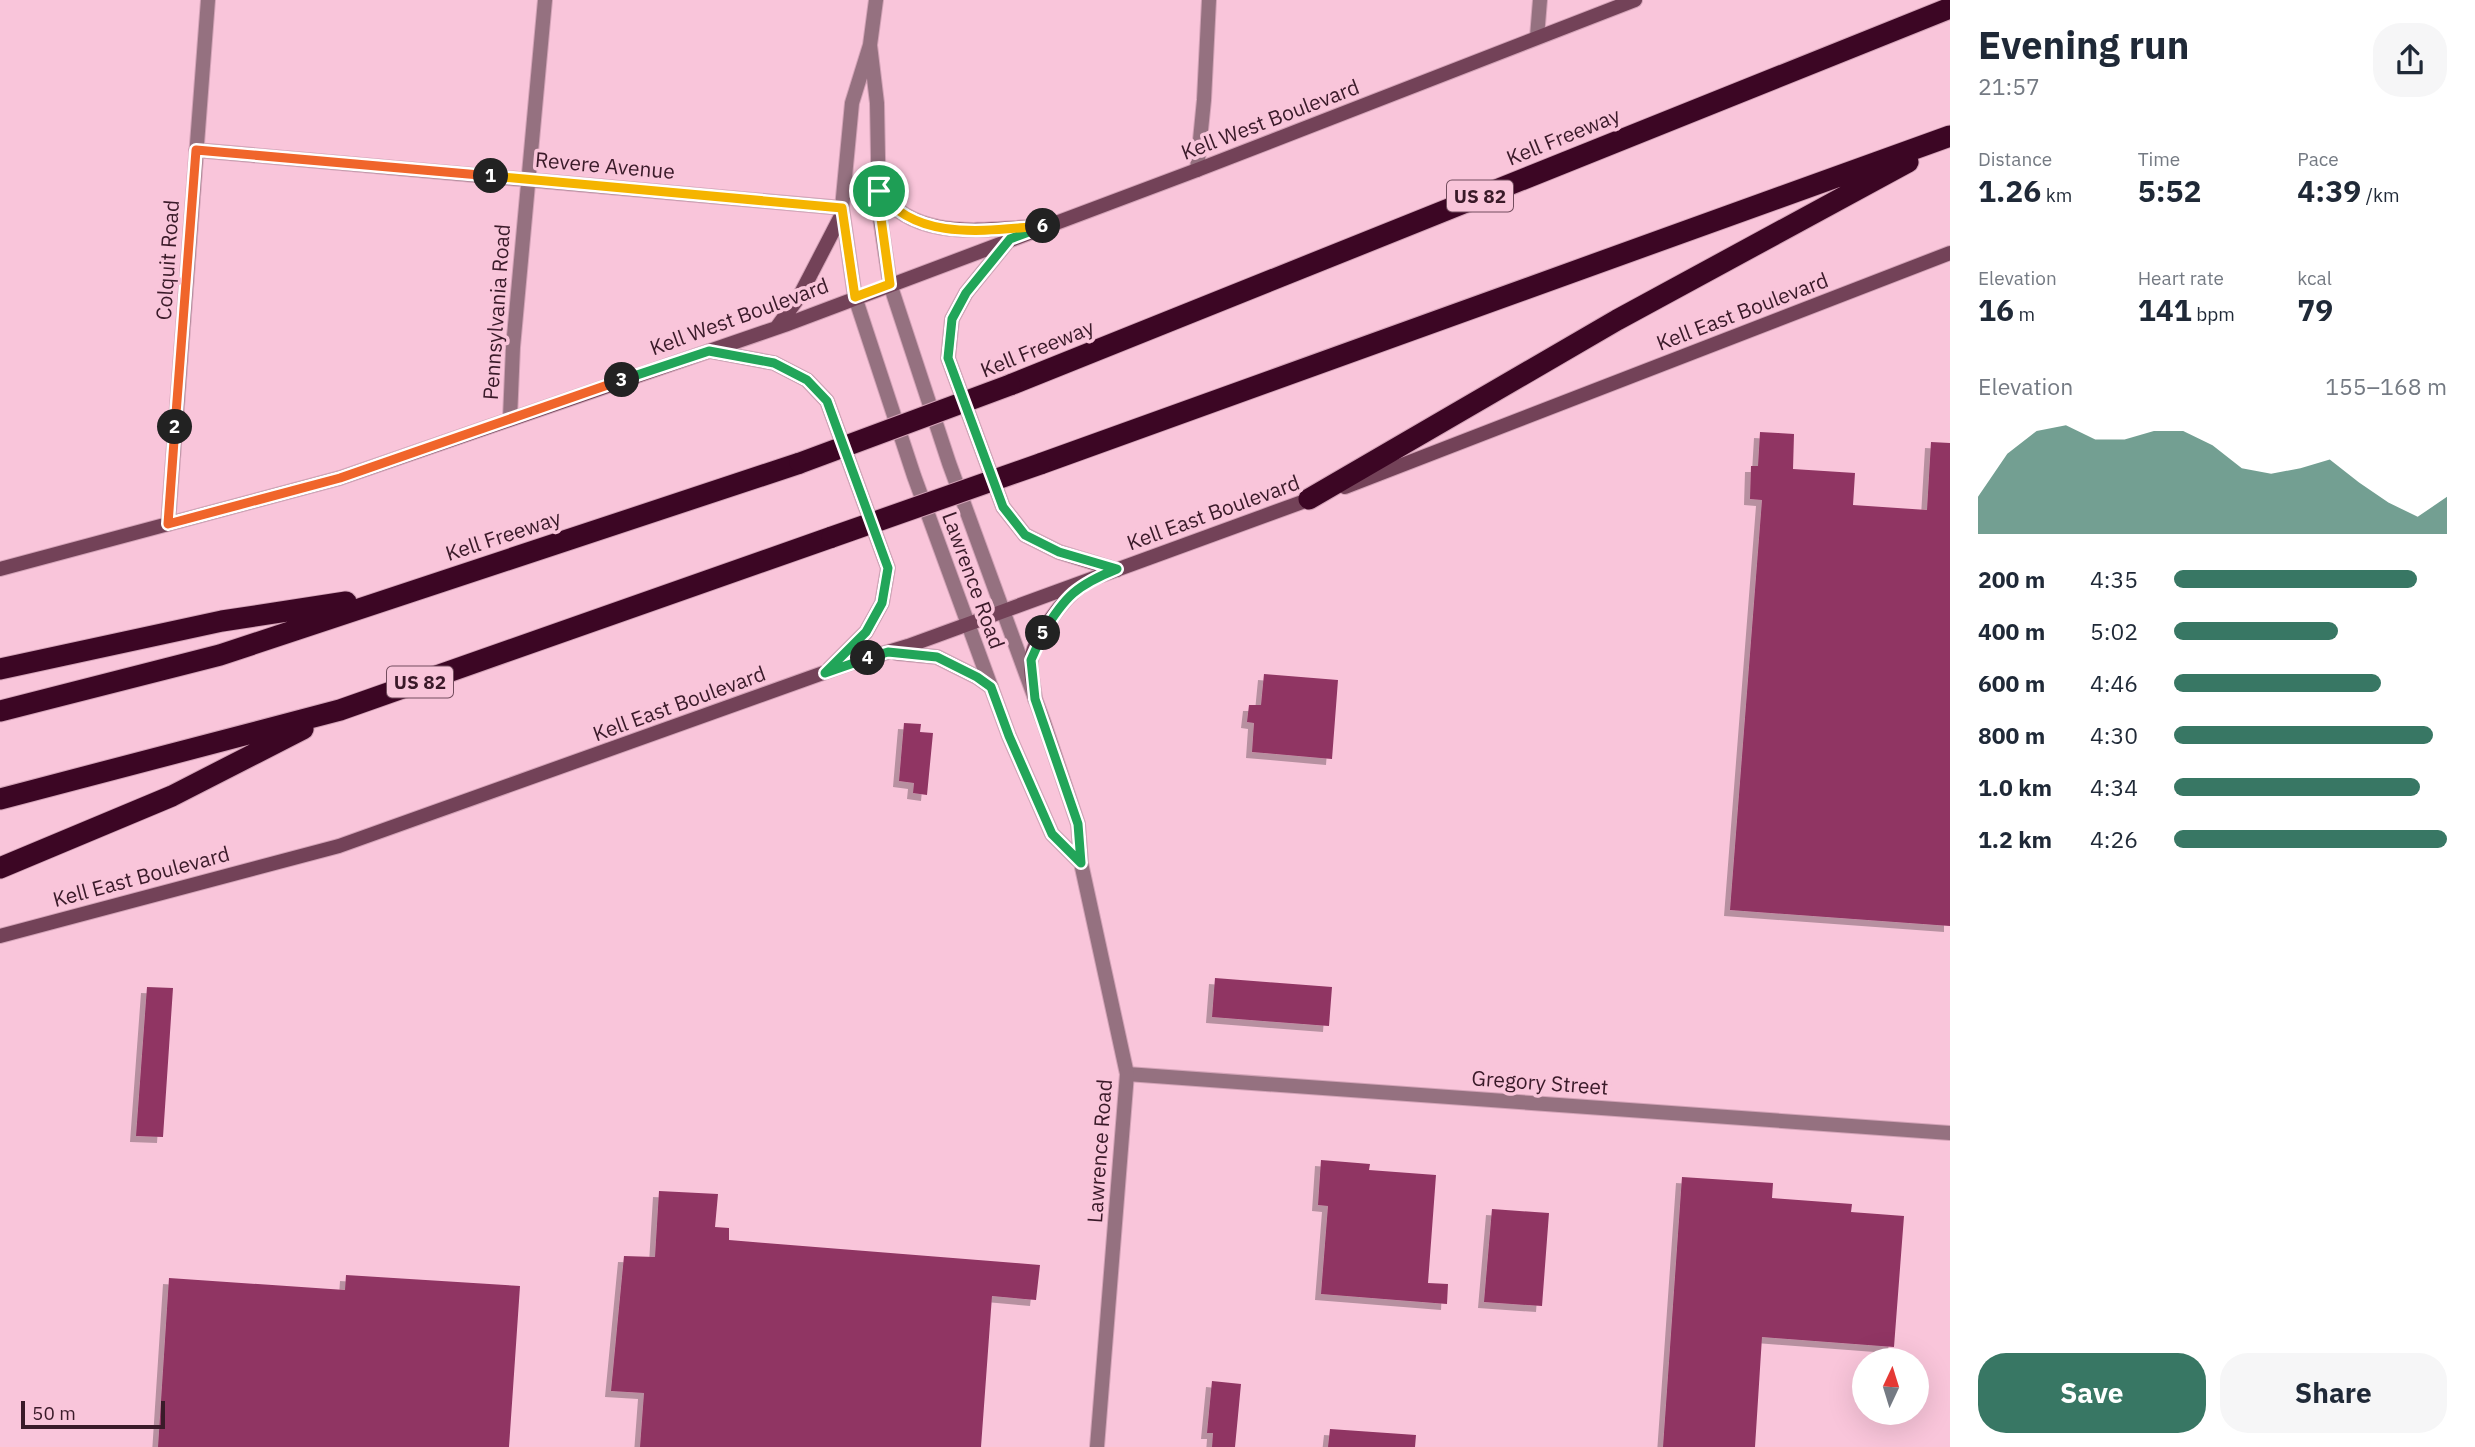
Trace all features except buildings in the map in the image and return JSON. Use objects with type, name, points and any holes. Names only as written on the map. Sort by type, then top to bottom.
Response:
[{"type":"highway","name":"Kell Freeway","points":[[0,711],[220,655],[800,463],[1010,385],[1950,6]]},
{"type":"highway","name":"US 82","points":[[0,799],[340,710],[1040,464],[1950,138]]},
{"type":"highway","points":[[1310,499],[1617,320],[1950,138]]},
{"type":"highway","points":[[0,669],[222,621],[404,594]]},
{"type":"highway","points":[[0,868],[172,796],[340,710]]},
{"type":"main road","name":"Kell West Boulevard","points":[[0,569],[340,478],[709,351],[1197,170],[1635,0]]},
{"type":"main road","points":[[879,191],[888,203],[904,215],[943,230],[1045,226]]},
{"type":"main road","points":[[777,327],[799,297],[842,211]]},
{"type":"main road","points":[[1010,239],[966,293],[952,319],[948,358],[1003,507],[1025,535],[1059,552],[1117,569]]},
{"type":"main road","name":"Kell East Boulevard","points":[[0,936],[339,846],[968,624],[1310,499],[1950,253]]},
{"type":"main road","points":[[709,351],[774,363],[807,380],[827,401],[888,568],[882,603],[866,632],[825,673]]},
{"type":"main road","points":[[1035,699],[1031,660],[1041,637],[1074,591],[1088,580]]},
{"type":"main road","points":[[888,652],[937,657],[991,687]]},
{"type":"street","name":"Colquit Road","points":[[168,524],[208,0]]},
{"type":"street","name":"Pennsylvania Road","points":[[510,418],[513,347],[545,0]]},
{"type":"street","points":[[870,45],[876,0]]},
{"type":"street","points":[[1197,170],[1209,0]]},
{"type":"street","points":[[1538,37],[1540,0]]},
{"type":"street","name":"Lawrence Road","points":[[870,45],[877,103],[880,211],[890,284],[949,463],[1078,824],[1081,863],[1126,1073],[1097,1447]]},
{"type":"street","name":"Lawrence Road","points":[[870,45],[852,103],[842,211],[855,297],[914,476],[1009,736],[1052,834],[1081,863]]},
{"type":"street","name":"Revere Avenue","points":[[196,150],[842,211]]},
{"type":"street","name":"Gregory Street","points":[[1126,1073],[1950,1133]]},
{"type":"route","points":[[196,150],[842,208],[855,297],[890,284],[879,191],[888,203],[904,215],[943,230],[1045,226],[1010,239],[966,293],[952,319],[948,358],[1003,507],[1025,535],[1059,552],[1117,569],[1088,580],[1074,591],[1050,621],[1031,660],[1035,699],[1078,824],[1081,863],[1052,834],[1009,736],[991,687],[937,657],[888,652],[825,673],[866,632],[882,603],[888,568],[827,401],[807,380],[774,363],[709,351],[340,478],[168,524],[196,150]]}]
